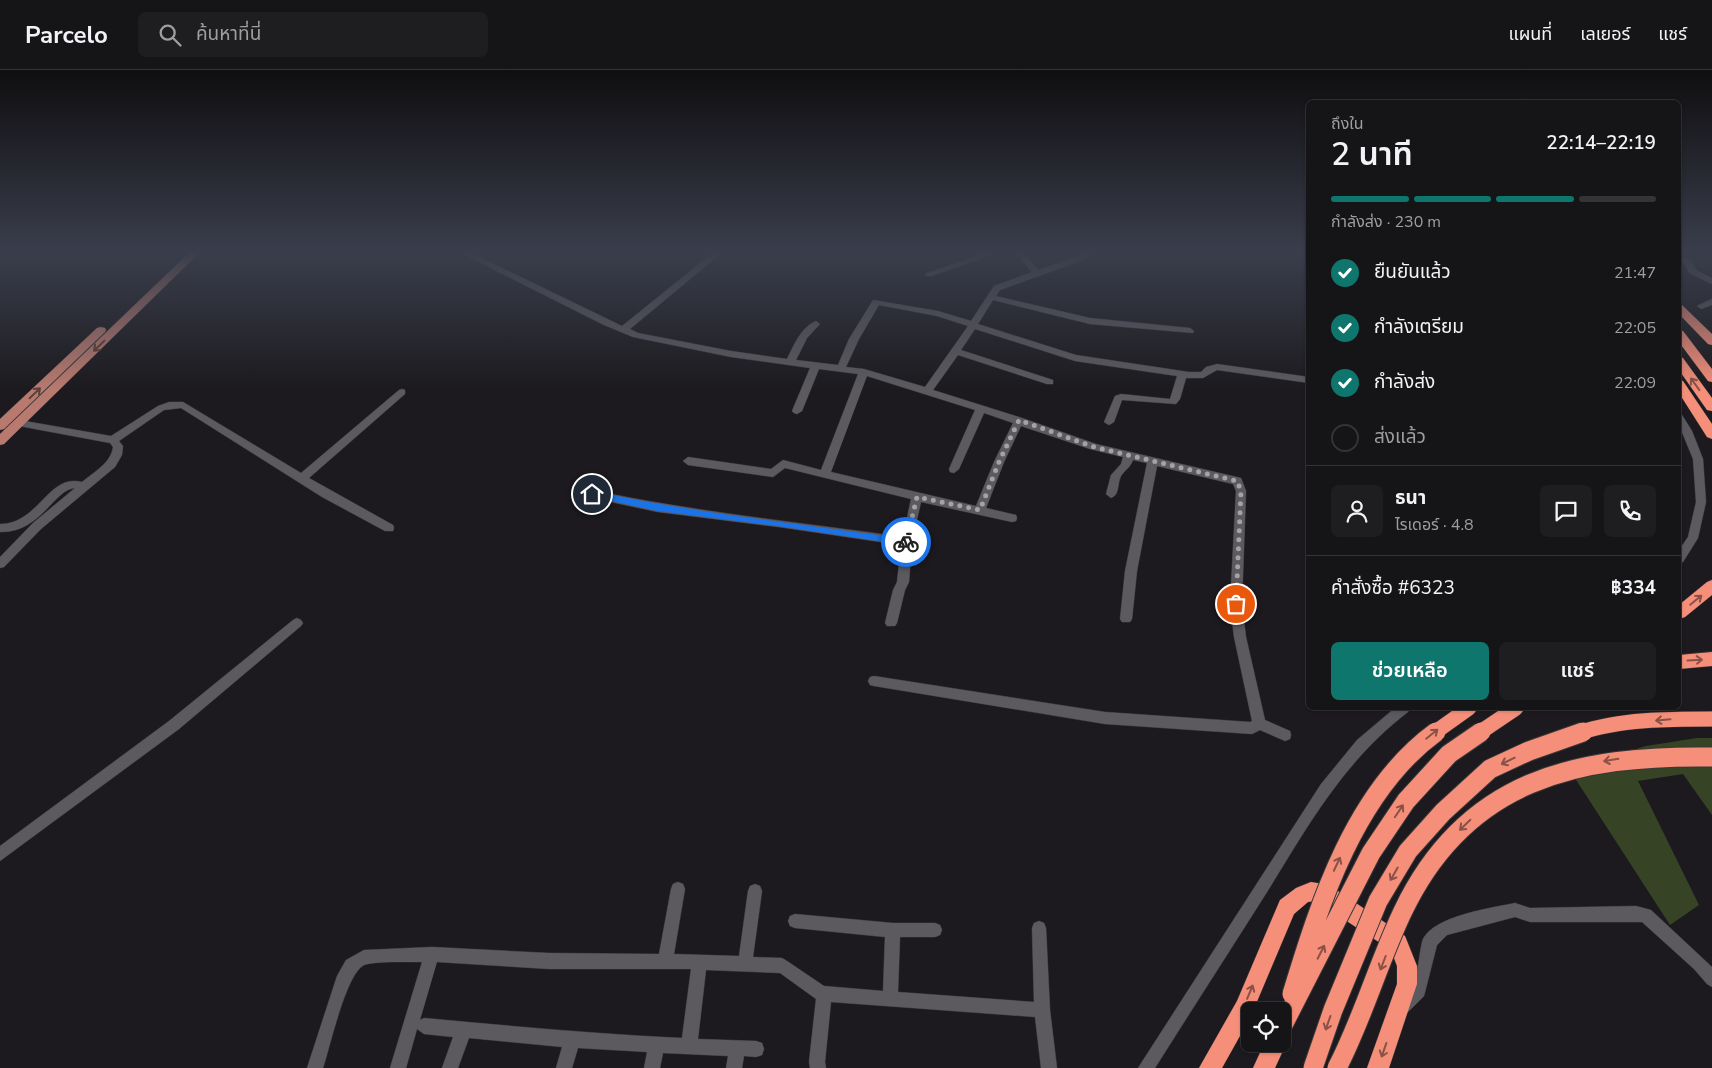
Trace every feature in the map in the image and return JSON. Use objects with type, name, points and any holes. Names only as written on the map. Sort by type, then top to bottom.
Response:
[{"type":"highway","points":[[1681,310],[1712,341]]},
{"type":"highway","points":[[1681,337],[1712,378]]},
{"type":"highway","points":[[1681,365],[1712,407]]},
{"type":"highway","points":[[1681,387],[1712,434]]},
{"type":"highway","points":[[1681,612],[1712,586]]},
{"type":"highway","points":[[1681,662],[1712,659]]},
{"type":"highway","points":[[1289,1002],[1313,923],[1349,838],[1371,802],[1394,771],[1421,743],[1466,710]]},
{"type":"highway","points":[[1291,1009],[1371,853],[1406,801],[1449,754],[1513,710]]},
{"type":"highway","points":[[1313,1068],[1333,1010],[1378,902],[1408,851],[1443,812],[1490,769],[1528,751],[1597,727],[1678,719],[1712,718]]},
{"type":"highway","points":[[1337,1068],[1360,1022],[1404,910],[1424,872],[1448,842],[1472,818],[1520,788],[1548,775],[1576,767],[1611,760],[1647,756],[1712,757]]},
{"type":"highway","points":[[1211,1067],[1244,1008],[1287,907],[1297,897],[1311,890],[1322,892],[1398,943],[1407,966],[1407,984],[1378,1068]]},
{"type":"highway","points":[[1264,1068],[1271,1052]]},
{"type":"main road","points":[[0,426],[136,298]]},
{"type":"main road","points":[[0,441],[148,298]]},
{"type":"street","points":[[557,298],[629,332],[731,354],[864,372],[1019,420],[1094,447],[1237,481],[1241,491],[1236,604],[1240,637],[1259,723]]},
{"type":"street","points":[[629,332],[668,298]]},
{"type":"street","points":[[927,391],[956,352],[990,298],[1090,321],[1190,331]]},
{"type":"street","points":[[841,368],[854,339],[876,302],[938,314],[1075,358],[1200,376],[1213,367],[1217,367],[1306,380]]},
{"type":"street","points":[[1701,306],[1712,302]]},
{"type":"street","points":[[790,362],[803,337],[816,324]]},
{"type":"street","points":[[956,352],[1050,382]]},
{"type":"street","points":[[797,411],[816,365]]},
{"type":"street","points":[[825,474],[864,372]]},
{"type":"street","points":[[1109,422],[1118,398],[1121,397],[1173,402],[1182,374]]},
{"type":"street","points":[[301,479],[402,392]]},
{"type":"street","points":[[113,440],[162,408],[168,405],[183,404],[301,479],[389,528]]},
{"type":"street","points":[[954,469],[981,408]]},
{"type":"street","points":[[980,510],[999,462],[1019,420]]},
{"type":"street","points":[[1681,420],[1698,459],[1701,502],[1693,538],[1681,556]]},
{"type":"street","points":[[0,564],[37,526],[111,464],[117,455],[118,446],[113,440],[19,423]]},
{"type":"street","points":[[1111,494],[1116,475],[1126,465],[1128,454]]},
{"type":"street","points":[[688,460],[769,473],[776,472],[779,466],[783,464],[1012,518]]},
{"type":"street","points":[[1126,619],[1130,571],[1153,460]]},
{"type":"street","points":[[0,528],[12,529],[21,525],[68,485],[74,484],[85,487]]},
{"type":"street","points":[[592,494],[666,509],[907,542]]},
{"type":"street","points":[[891,624],[899,590],[903,582],[907,542],[917,497]]},
{"type":"street","points":[[0,854],[174,725],[297,622]]},
{"type":"street","points":[[874,681],[1105,718],[1245,729],[1252,728],[1259,723]]},
{"type":"street","points":[[1146,1068],[1293,838],[1352,752],[1387,719],[1401,710]]},
{"type":"street","points":[[1259,723],[1285,735]]},
{"type":"street","points":[[665,962],[678,889]]},
{"type":"street","points":[[745,964],[755,891]]},
{"type":"street","points":[[1397,1013],[1419,991],[1430,941],[1442,930],[1454,925],[1515,910],[1540,916],[1636,913],[1646,915],[1699,964],[1712,979]]},
{"type":"street","points":[[795,921],[893,930],[935,930]]},
{"type":"street","points":[[1038,928],[1042,1010],[1049,1068]]},
{"type":"street","points":[[890,999],[893,930]]},
{"type":"street","points":[[398,1068],[432,954]]},
{"type":"street","points":[[315,1068],[342,981],[351,964],[364,957],[432,954],[549,961],[699,962],[782,966],[818,992],[824,994],[1042,1010]]},
{"type":"street","points":[[689,1047],[699,962]]},
{"type":"street","points":[[818,1068],[824,994]]},
{"type":"street","points":[[424,1026],[572,1040],[756,1049]]},
{"type":"street","points":[[450,1068],[464,1029]]},
{"type":"street","points":[[564,1068],[572,1040]]},
{"type":"street","points":[[652,1068],[656,1045]]},
{"type":"street","points":[[734,1068],[737,1048]]},
{"type":"green space","points":[[1697,738],[1712,738],[1712,815],[1683,774],[1638,781],[1699,905],[1670,925],[1569,769],[1646,746]]},
{"type":"way so far","points":[[906,542],[917,497],[980,510],[999,462],[1019,420],[1094,447],[1237,481],[1241,491],[1236,567],[1236,604]]},
{"type":"route","points":[[592,494],[634,504],[690,513],[778,523],[906,542]]}]
